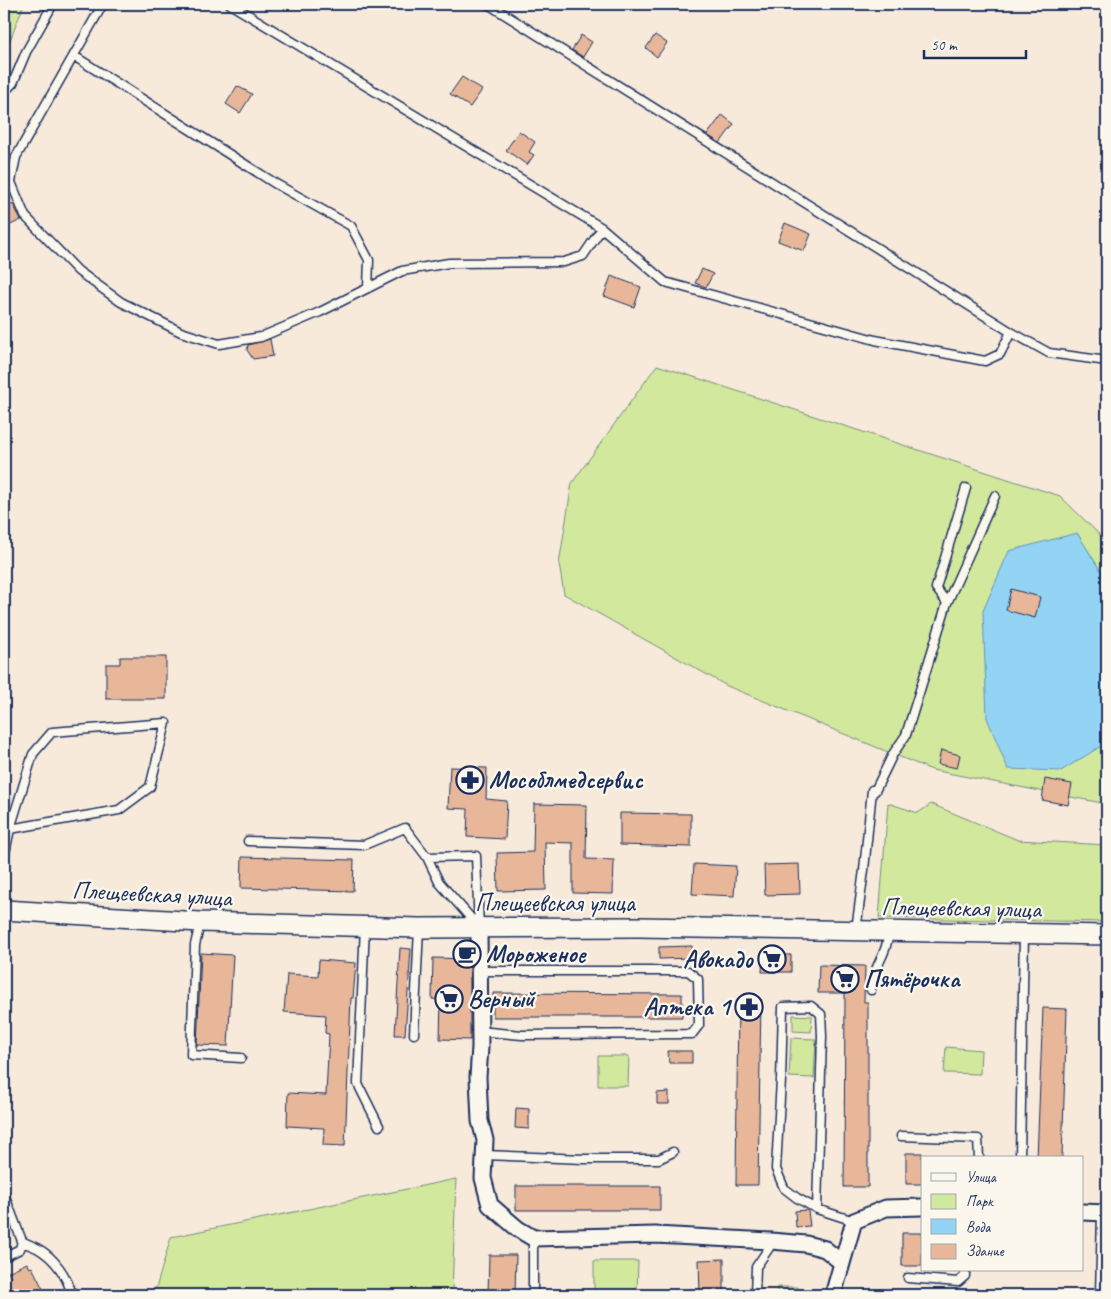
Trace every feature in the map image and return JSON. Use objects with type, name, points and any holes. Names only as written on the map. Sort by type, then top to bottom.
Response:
[{"type":"street","name":"Плещеевская улица","points":[[4,910],[200,922],[418,928],[640,927],[1107,935]]},
{"type":"street","points":[[479,928],[480,1121],[485,1140],[483,1178],[490,1205],[518,1229],[533,1238],[655,1236],[771,1241],[806,1244],[825,1249],[841,1262]]},
{"type":"street","points":[[833,1295],[854,1221],[886,1208],[921,1207]]},
{"type":"street","points":[[1084,1212],[1104,1213]]},
{"type":"lane","points":[[4,92],[13,83],[26,52],[54,4]]},
{"type":"lane","points":[[103,4],[16,157],[11,182],[25,216],[78,271],[121,302],[181,332],[219,344],[261,337],[320,312],[402,272],[449,263],[564,262],[583,256],[602,228]]},
{"type":"lane","points":[[230,4],[602,228],[665,282],[875,340],[986,361],[1000,354],[1011,332]]},
{"type":"lane","points":[[488,4],[1011,332],[1048,353],[1107,362]]},
{"type":"lane","points":[[74,56],[276,184],[351,226],[369,260],[368,288]]},
{"type":"lane","points":[[947,603],[936,588],[966,488]]},
{"type":"lane","points":[[856,932],[874,791],[893,754],[906,735],[947,603],[995,496]]},
{"type":"lane","points":[[4,858],[10,830],[33,754],[52,732],[166,723],[150,788],[119,810],[10,830]]},
{"type":"lane","points":[[248,841],[364,845],[405,828],[427,857],[439,882],[479,928]]},
{"type":"lane","points":[[427,857],[476,856],[479,928]]},
{"type":"lane","points":[[200,922],[195,945],[191,1055],[241,1058]]},
{"type":"lane","points":[[365,926],[358,1084],[379,1126]]},
{"type":"lane","points":[[414,1034],[418,928]]},
{"type":"lane","points":[[871,990],[871,982],[888,942],[888,932]]},
{"type":"lane","points":[[1020,1156],[1024,934]]},
{"type":"lane","points":[[479,971],[688,971],[698,979],[699,1025],[692,1034],[522,1035],[479,1031]]},
{"type":"lane","points":[[817,1208],[821,1014],[811,1006],[782,1007],[781,1080],[776,1169],[784,1188],[817,1208],[854,1221]]},
{"type":"lane","points":[[901,1136],[978,1139],[979,1156]]},
{"type":"lane","points":[[484,1155],[584,1159],[659,1159],[673,1152]]},
{"type":"lane","points":[[4,1194],[22,1241],[20,1249],[4,1257]]},
{"type":"lane","points":[[1100,1295],[1104,1213]]},
{"type":"lane","points":[[533,1238],[533,1295]]},
{"type":"lane","points":[[22,1241],[52,1259],[61,1269],[69,1283],[72,1295]]},
{"type":"lane","points":[[756,1295],[756,1267],[769,1248],[771,1241]]},
{"type":"lane","points":[[908,1278],[958,1282],[965,1276],[965,1272]]},
{"type":"green space","points":[[4,4],[24,4],[4,56]]},
{"type":"green space","points":[[657,365],[1060,496],[1107,542],[1107,581],[1077,533],[1106,743],[1107,736],[1107,804],[932,770],[727,686],[564,594],[559,564],[572,483]]},
{"type":"green space","points":[[888,803],[918,813],[931,804],[1018,840],[1107,845],[1107,922],[879,918]]},
{"type":"green space","points":[[793,1015],[812,1016],[811,1032],[793,1031]]},
{"type":"green space","points":[[791,1038],[816,1039],[814,1078],[789,1077]]},
{"type":"green space","points":[[946,1047],[981,1050],[980,1074],[944,1073]]},
{"type":"green space","points":[[598,1056],[629,1056],[628,1086],[598,1086]]},
{"type":"green space","points":[[456,1179],[452,1295],[154,1295],[171,1237]]},
{"type":"green space","points":[[594,1261],[638,1261],[637,1295],[594,1295]]},
{"type":"green space","points":[[777,1287],[798,1287],[799,1295],[777,1295]]},
{"type":"water","points":[[1077,533],[1107,581],[1106,743],[1061,771],[1008,769],[987,718],[983,611],[1009,551]]},
{"type":"building","points":[[581,35],[592,42],[583,57],[572,50]]},
{"type":"building","points":[[655,35],[667,43],[657,57],[646,48]]},
{"type":"building","points":[[462,77],[482,90],[470,107],[450,94]]},
{"type":"building","points":[[237,86],[252,94],[240,113],[226,104]]},
{"type":"building","points":[[722,115],[734,124],[720,143],[707,135]]},
{"type":"building","points":[[519,131],[535,142],[529,152],[534,155],[527,165],[506,150]]},
{"type":"building","points":[[13,204],[21,220],[4,228],[4,208]]},
{"type":"building","points":[[785,223],[811,234],[804,251],[778,241]]},
{"type":"building","points":[[702,269],[713,274],[706,287],[695,283]]},
{"type":"building","points":[[611,276],[641,287],[634,307],[604,296]]},
{"type":"building","points":[[270,339],[273,356],[253,359],[247,350],[248,345]]},
{"type":"building","points":[[1011,589],[1040,597],[1035,618],[1006,610]]},
{"type":"building","points":[[120,657],[166,657],[166,699],[106,699],[106,664],[120,664]]},
{"type":"building","points":[[941,750],[960,755],[957,768],[938,764]]},
{"type":"building","points":[[450,767],[487,768],[486,799],[507,801],[505,839],[467,837],[468,809],[448,808]]},
{"type":"building","points":[[1045,779],[1072,784],[1068,805],[1042,800]]},
{"type":"building","points":[[534,804],[587,805],[586,859],[614,860],[613,894],[573,893],[573,843],[545,842],[546,890],[498,891],[497,853],[533,852]]},
{"type":"building","points":[[620,813],[691,814],[691,847],[620,845]]},
{"type":"building","points":[[242,857],[354,860],[353,891],[241,888]]},
{"type":"building","points":[[694,864],[736,866],[734,896],[692,894]]},
{"type":"building","points":[[799,864],[800,894],[765,895],[764,865]]},
{"type":"building","points":[[692,946],[693,958],[659,959],[659,947]]},
{"type":"building","points":[[400,948],[411,949],[405,1035],[395,1035]]},
{"type":"building","points":[[201,953],[233,955],[228,1046],[197,1045]]},
{"type":"building","points":[[763,955],[791,955],[791,972],[762,972]]},
{"type":"building","points":[[433,958],[470,959],[470,1040],[440,1039],[441,1000],[432,999]]},
{"type":"building","points":[[319,960],[356,963],[353,998],[351,998],[345,1146],[323,1145],[324,1128],[287,1126],[288,1093],[326,1095],[329,1034],[325,1033],[326,1015],[284,1012],[287,974],[318,976]]},
{"type":"building","points":[[819,965],[865,966],[864,1002],[868,1002],[868,1187],[844,1187],[845,993],[818,993]]},
{"type":"building","points":[[493,993],[682,994],[682,1017],[493,1017]]},
{"type":"building","points":[[738,999],[761,999],[758,1185],[736,1185]]},
{"type":"building","points":[[1043,1008],[1067,1009],[1062,1156],[1037,1156]]},
{"type":"building","points":[[668,1051],[692,1051],[692,1063],[669,1063]]},
{"type":"building","points":[[669,1092],[669,1104],[657,1104],[657,1093]]},
{"type":"building","points":[[516,1108],[529,1109],[529,1129],[515,1128]]},
{"type":"building","points":[[906,1153],[922,1153],[921,1184],[906,1184]]},
{"type":"building","points":[[516,1186],[660,1186],[660,1210],[516,1210]]},
{"type":"building","points":[[807,1210],[810,1226],[796,1227],[795,1211]]},
{"type":"building","points":[[902,1233],[921,1233],[921,1266],[902,1266]]},
{"type":"building","points":[[489,1255],[516,1255],[515,1295],[488,1295]]},
{"type":"building","points":[[724,1259],[724,1295],[700,1295],[699,1260]]},
{"type":"building","points":[[27,1263],[30,1268],[32,1267],[46,1295],[4,1295],[4,1288],[9,1286],[6,1281],[11,1278],[8,1272]]},
{"type":"place","name":"Мособлмедсервис","points":[[470,780]]},
{"type":"place","name":"Мороженое","points":[[467,954]]},
{"type":"place","name":"Авокадо","points":[[772,959]]},
{"type":"place","name":"Пятёрочка","points":[[845,979]]},
{"type":"place","name":"Верный","points":[[449,999]]},
{"type":"place","name":"Аптека 1","points":[[749,1007]]}]
